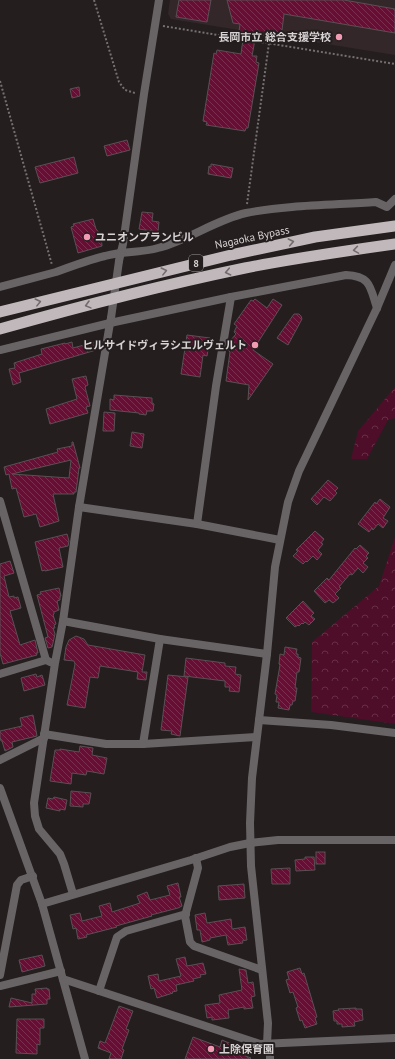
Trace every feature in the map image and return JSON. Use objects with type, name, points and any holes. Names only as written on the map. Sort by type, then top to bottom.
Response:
[{"type":"highway","name":"Nagaoka Bypass","points":[[0,312],[230,254],[315,237],[395,226]]},
{"type":"highway","name":"8","points":[[0,329],[90,304],[189,280],[287,260],[395,244]]},
{"type":"street","points":[[73,894],[60,854],[39,829],[35,816],[34,803],[55,663],[63,621],[79,507],[111,321],[144,94],[160,0]]},
{"type":"street","points":[[0,287],[103,256],[121,252],[136,252],[158,248],[175,242],[208,226],[245,214],[297,207],[376,202],[387,207],[395,199]]},
{"type":"street","points":[[270,1059],[267,1044],[268,1023],[251,866],[250,823],[256,737],[267,654],[275,567],[288,502],[299,471],[377,308],[395,265]]},
{"type":"street","points":[[0,350],[111,321],[346,275],[356,275],[364,278],[368,283],[377,308]]},
{"type":"street","points":[[197,524],[216,386],[231,297]]},
{"type":"street","points":[[0,501],[46,660]]},
{"type":"street","points":[[79,507],[197,524],[280,540]]},
{"type":"street","points":[[63,621],[160,639],[267,654]]},
{"type":"street","points":[[142,744],[160,639]]},
{"type":"street","points":[[0,674],[46,660],[55,663]]},
{"type":"street","points":[[259,720],[331,725],[395,733]]},
{"type":"street","points":[[0,760],[44,736],[106,744],[142,744],[256,737]]},
{"type":"street","points":[[0,788],[42,904],[85,1059]]},
{"type":"street","points":[[42,904],[230,847],[250,843],[283,840],[395,840]]},
{"type":"street","points":[[196,858],[198,868],[186,914],[190,942],[194,946],[262,970]]},
{"type":"street","points":[[0,975],[18,885],[21,880],[33,876]]},
{"type":"street","points":[[99,991],[117,937],[126,931],[186,914]]},
{"type":"street","points":[[0,986],[61,971]]},
{"type":"street","points":[[63,980],[260,1044],[395,1038]]},
{"type":"path","points":[[94,0],[119,82],[125,90],[144,94]]},
{"type":"path","points":[[155,25],[395,64]]},
{"type":"path","points":[[245,214],[269,44]]},
{"type":"path","points":[[0,81],[54,272]]},
{"type":"shaded area","name":"長岡市立 総合支援学校","points":[[170,0],[395,0],[395,55],[171,19],[168,14]]},
{"type":"green space","points":[[395,387],[395,418],[388,420],[367,459],[351,459],[358,431]]},
{"type":"green space","points":[[395,537],[395,724],[311,712],[312,642],[379,586]]},
{"type":"building","points":[[179,0],[211,0],[207,22],[176,17]]},
{"type":"building","points":[[227,0],[344,0],[395,9],[395,33],[284,14],[281,38],[256,34],[252,56],[257,56],[256,62],[259,63],[248,128],[246,128],[245,131],[206,125],[207,122],[203,121],[214,53],[216,54],[217,50],[241,54],[244,32],[239,31],[240,24],[233,23]]},
{"type":"building","points":[[79,87],[80,96],[72,98],[70,89]]},
{"type":"building","points":[[127,140],[130,150],[107,156],[104,146]]},
{"type":"building","points":[[74,157],[78,173],[40,183],[35,167]]},
{"type":"building","points":[[211,164],[233,168],[231,178],[208,174],[209,166],[211,167]]},
{"type":"building","points":[[142,212],[153,213],[152,221],[159,222],[158,232],[139,229]]},
{"type":"building","name":"ユニオンプランビル","points":[[93,219],[96,229],[101,235],[102,246],[78,253],[71,227],[74,226],[73,224]]},
{"type":"building","name":"ヒルサイドヴィラシエルヴェルト","points":[[255,299],[267,308],[273,299],[282,305],[253,350],[273,364],[248,400],[249,385],[226,381],[230,352],[228,350],[232,344],[230,341],[236,334],[234,332],[237,326],[234,324],[251,300],[253,301]]},
{"type":"building","points":[[294,314],[299,314],[302,319],[288,345],[277,338]]},
{"type":"building","points":[[187,335],[210,338],[207,356],[203,355],[200,377],[181,374]]},
{"type":"building","points":[[72,342],[73,348],[95,342],[96,350],[19,373],[21,382],[13,385],[9,369],[15,368],[14,363],[42,354],[41,349]]},
{"type":"building","points":[[86,376],[88,385],[85,387],[90,406],[86,407],[88,413],[50,424],[46,409],[77,399],[72,379]]},
{"type":"building","points":[[114,395],[152,398],[152,403],[154,404],[153,411],[147,411],[146,415],[110,410],[110,399],[114,400]]},
{"type":"building","points":[[104,412],[115,413],[114,431],[103,431]]},
{"type":"building","points":[[132,432],[144,434],[142,448],[130,446]]},
{"type":"building","points":[[73,442],[80,468],[76,492],[74,492],[74,494],[53,494],[59,521],[40,527],[36,514],[24,517],[16,488],[12,489],[9,474],[6,475],[4,467],[58,452],[57,449],[72,446]],"holes":[[[71,460],[69,478],[12,474]]]},
{"type":"building","points":[[328,480],[338,488],[335,491],[337,493],[330,501],[324,497],[317,505],[311,499]]},
{"type":"building","points":[[380,499],[390,507],[383,518],[388,521],[383,528],[378,524],[369,532],[358,524],[375,502],[376,504]]},
{"type":"building","points":[[315,531],[324,539],[321,543],[323,544],[318,550],[322,554],[317,560],[313,556],[303,564],[293,556],[298,551],[296,550]]},
{"type":"building","points":[[67,534],[69,541],[68,546],[59,548],[63,567],[42,571],[35,542]]},
{"type":"building","points":[[360,545],[369,553],[366,556],[368,558],[363,563],[368,567],[363,573],[358,568],[352,575],[350,574],[335,594],[339,598],[333,603],[329,600],[325,603],[314,591],[327,578],[329,580],[355,548],[356,549]]},
{"type":"building","points":[[10,561],[14,573],[4,576],[9,597],[18,597],[21,608],[10,611],[20,645],[35,640],[38,653],[36,653],[37,655],[3,664],[0,653],[0,564]]},
{"type":"building","points":[[59,588],[61,596],[60,600],[57,601],[59,610],[54,612],[53,615],[56,624],[54,625],[55,628],[53,628],[55,634],[52,647],[48,648],[45,638],[48,637],[37,595],[41,594],[40,592]]},
{"type":"building","points":[[303,601],[314,613],[311,616],[315,619],[309,625],[305,622],[295,627],[286,618]]},
{"type":"building","points":[[76,636],[84,639],[88,645],[145,655],[142,672],[147,672],[146,680],[137,679],[138,672],[100,666],[98,678],[90,677],[85,708],[67,705],[75,664],[74,661],[64,660],[66,647],[69,640]]},
{"type":"building","points":[[285,647],[297,649],[296,654],[298,654],[298,657],[301,658],[299,672],[297,672],[295,701],[293,701],[292,705],[290,705],[289,710],[278,708],[279,702],[276,702],[277,695],[275,694],[280,665],[280,654],[284,655]]},
{"type":"building","points":[[186,658],[225,663],[225,666],[236,667],[235,674],[241,675],[239,692],[229,691],[230,687],[225,687],[225,681],[184,676]]},
{"type":"building","points":[[36,674],[37,677],[42,675],[45,685],[24,691],[21,678]]},
{"type":"building","points":[[168,675],[188,677],[180,736],[171,734],[172,731],[161,730]]},
{"type":"building","points":[[33,715],[37,736],[12,742],[13,747],[5,751],[0,737],[0,731],[22,726],[20,718]]},
{"type":"building","points":[[80,746],[93,748],[92,755],[107,758],[104,774],[87,771],[86,775],[72,773],[71,784],[50,781],[55,750],[60,749],[79,752]]},
{"type":"building","points":[[71,791],[91,793],[89,804],[83,804],[83,807],[70,806]]},
{"type":"building","points":[[54,797],[67,800],[65,810],[60,809],[60,811],[46,808],[48,798],[53,799]]},
{"type":"building","points":[[316,852],[325,852],[325,864],[316,864]]},
{"type":"building","points":[[305,857],[314,857],[315,870],[296,871],[295,860],[305,859]]},
{"type":"building","points":[[290,868],[290,884],[272,884],[271,869]]},
{"type":"building","points":[[178,883],[181,897],[179,897],[182,906],[178,908],[86,935],[87,937],[78,939],[76,928],[73,929],[70,915],[80,913],[82,921],[102,916],[99,906],[110,903],[112,912],[140,903],[137,896],[147,892],[150,900],[170,895],[167,886]]},
{"type":"building","points":[[244,884],[245,898],[219,900],[218,886]]},
{"type":"building","points":[[205,913],[207,923],[231,919],[232,929],[245,927],[247,940],[242,941],[243,943],[228,945],[226,935],[210,938],[210,940],[202,942],[200,930],[197,930],[195,915]]},
{"type":"building","points":[[42,955],[45,966],[22,972],[19,960]]},
{"type":"building","points":[[185,957],[187,966],[203,963],[206,974],[200,975],[201,977],[193,979],[194,981],[176,985],[177,991],[157,998],[154,988],[151,989],[148,976],[158,974],[159,981],[181,976],[176,959]]},
{"type":"building","points":[[300,968],[302,974],[304,973],[317,1017],[315,1018],[317,1024],[305,1028],[302,1020],[300,1021],[296,1008],[298,1007],[293,992],[290,993],[286,980],[289,979],[287,972]]},
{"type":"building","points":[[239,969],[246,970],[248,983],[253,982],[255,996],[251,997],[253,1008],[244,1009],[244,1007],[228,1010],[229,1018],[212,1020],[212,1017],[207,1018],[205,1005],[220,1003],[219,995],[242,990]]},
{"type":"building","points":[[35,989],[49,989],[50,999],[47,999],[47,1004],[9,1007],[11,998],[32,1003],[32,994],[36,994]]},
{"type":"building","points":[[119,1006],[133,1011],[126,1029],[129,1030],[122,1049],[124,1050],[121,1059],[109,1059],[111,1053],[98,1048],[100,1041],[105,1043]]},
{"type":"building","points":[[338,1009],[362,1009],[363,1020],[354,1022],[355,1026],[342,1027],[342,1024],[337,1024],[337,1021],[334,1021],[333,1011],[339,1010]]},
{"type":"building","points":[[17,1019],[44,1019],[44,1028],[40,1028],[40,1045],[37,1044],[37,1054],[16,1053]]},
{"type":"building","name":"上除保育園","points":[[193,1037],[220,1047],[222,1040],[234,1045],[232,1051],[251,1058],[185,1059]]},
{"type":"place","name":"長岡市立 総合支援学校","points":[[339,37]]},
{"type":"place","name":"ユニオンプランビル","points":[[87,237]]},
{"type":"place","name":"ヒルサイドヴィラシエルヴェルト","points":[[255,345]]},
{"type":"place","name":"上除保育園","points":[[211,1049]]}]
